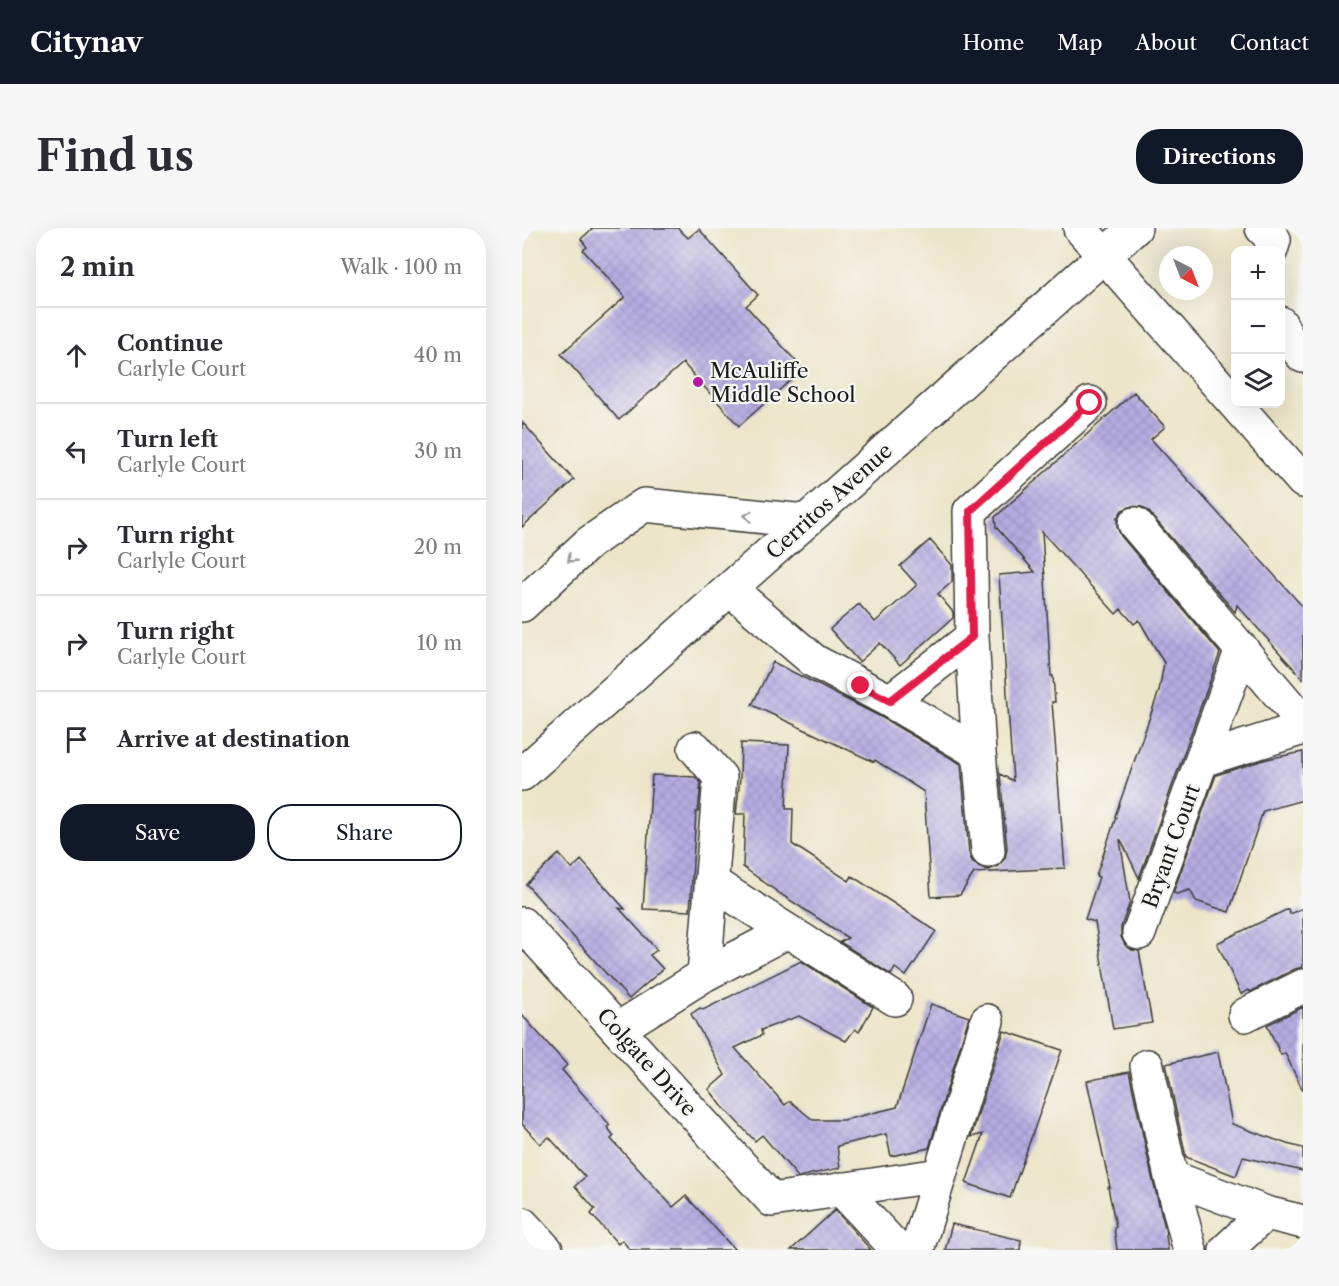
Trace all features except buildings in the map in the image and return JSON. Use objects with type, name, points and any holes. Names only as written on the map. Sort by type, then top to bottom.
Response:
[{"type":"main road","points":[[1080,228],[1297,462]]},
{"type":"main road","name":"Cerritos Avenue","points":[[522,774],[1135,228]]},
{"type":"main road","points":[[1262,228],[1274,240],[1272,246]]},
{"type":"main road","points":[[1285,332],[1303,356]]},
{"type":"main road","points":[[988,850],[972,637],[970,511],[1090,403]]},
{"type":"main road","points":[[522,605],[589,543],[644,505],[806,521]]},
{"type":"main road","points":[[1135,524],[1303,722]]},
{"type":"main road","points":[[730,589],[814,660],[979,753]]},
{"type":"main road","points":[[890,701],[972,637]]},
{"type":"main road","name":"Bryant Court","points":[[1139,933],[1242,649]]},
{"type":"main road","name":"Bryant Court","points":[[1202,760],[1303,728]]},
{"type":"main road","points":[[695,748],[720,777],[704,975]]},
{"type":"main road","points":[[711,882],[895,999]]},
{"type":"main road","name":"Colgate Drive","points":[[522,924],[772,1200],[841,1189]]},
{"type":"main road","points":[[618,1029],[704,975],[788,931]]},
{"type":"main road","points":[[1245,1015],[1303,986]]},
{"type":"main road","points":[[917,1250],[987,1021]]},
{"type":"main road","points":[[1147,1066],[1171,1177],[1190,1250]]},
{"type":"main road","points":[[841,1189],[940,1175]]},
{"type":"main road","points":[[1171,1177],[1266,1213],[1303,1222]]},
{"type":"main road","points":[[841,1189],[898,1250]]},
{"type":"main road","points":[[1226,1250],[1266,1213]]},
{"type":"main road","points":[[522,1224],[546,1250]]},
{"type":"place","name":"McAuliffe Middle School","points":[[698,382]]},
{"type":"route","points":[[861,686],[890,701],[972,637],[970,511],[1090,403]]}]
